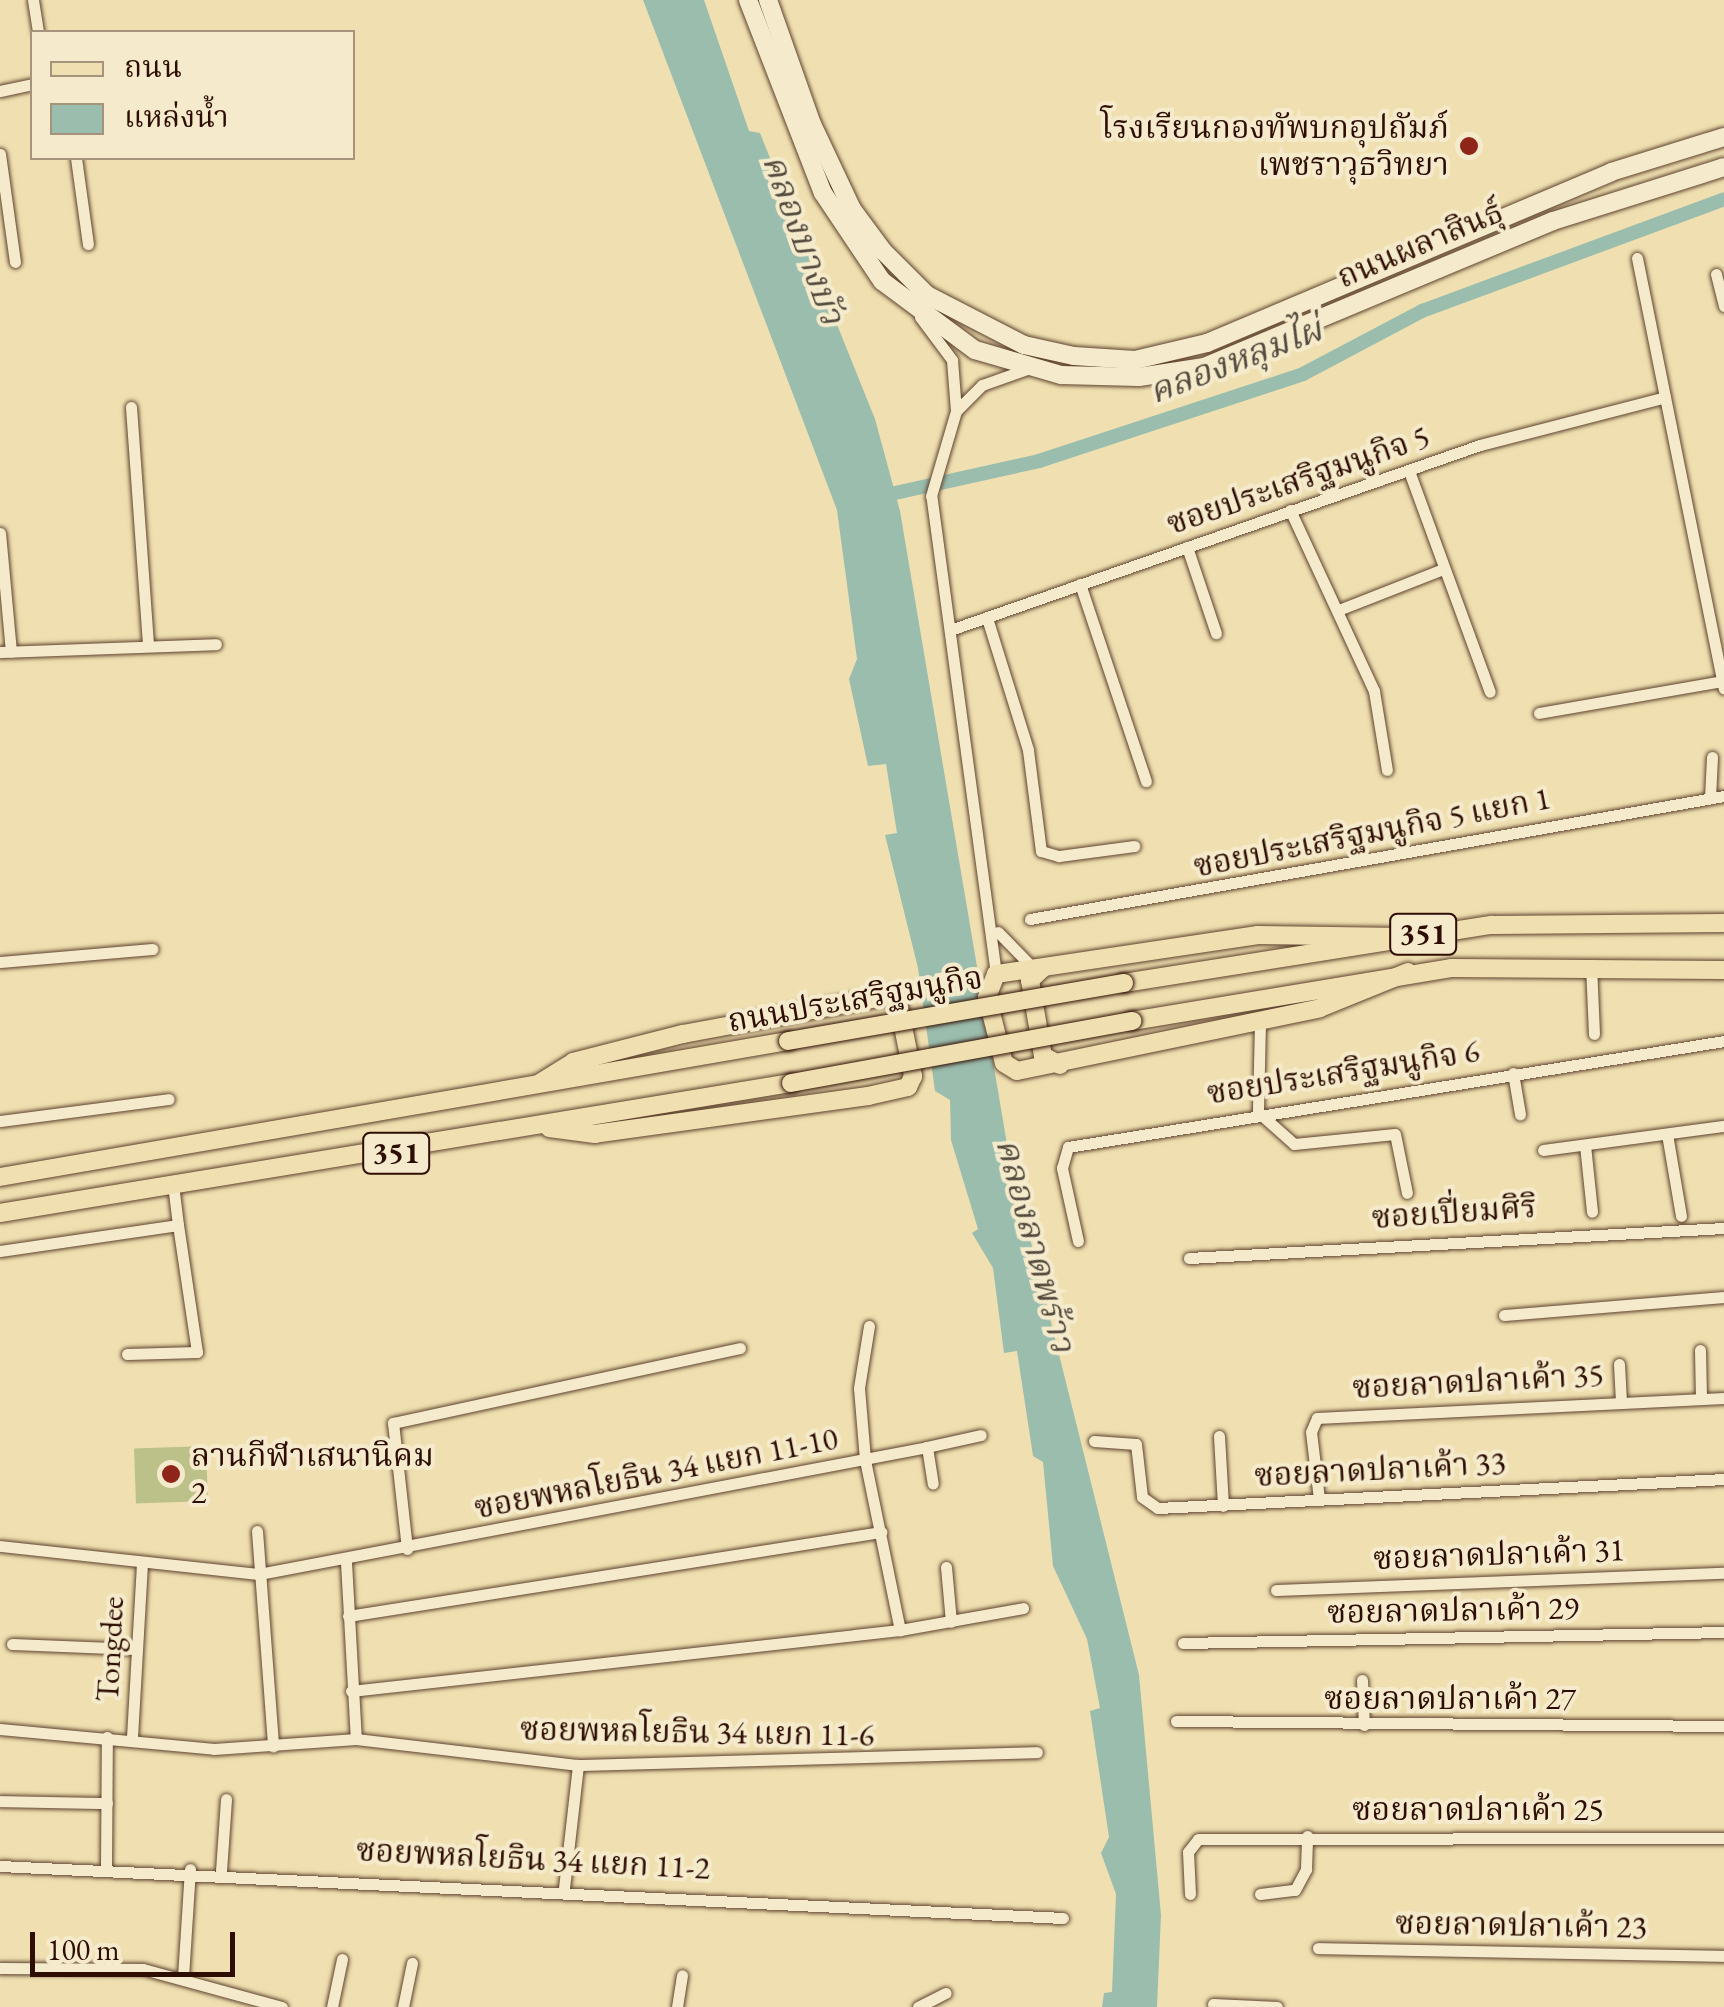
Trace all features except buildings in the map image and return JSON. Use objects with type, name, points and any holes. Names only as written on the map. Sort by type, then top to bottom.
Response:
[{"type":"main road","name":"ถนนผลาสินธุ์","points":[[748,0],[781,102],[822,193],[872,269],[918,314],[976,350],[1030,368],[1139,377],[1204,367],[1553,222],[1724,167]]},
{"type":"main road","name":"ถนนผลาสินธุ์","points":[[768,0],[812,124],[852,210],[884,251],[943,304],[1024,345],[1074,356],[1135,360],[1207,343],[1612,172],[1724,136]]},
{"type":"main road","name":"ถนนประเสริฐมนูกิจ","points":[[0,1178],[540,1082],[1402,937],[1602,918],[1724,923]]},
{"type":"main road","points":[[1402,937],[1258,935],[996,974],[987,997],[1004,1063],[1017,1070],[1060,1065],[1260,1022],[1408,972]]},
{"type":"main road","name":"351","points":[[0,1213],[549,1128],[1408,972],[1591,965],[1724,970]]},
{"type":"main road","points":[[1039,968],[1030,980],[1043,1056],[1060,1065]]},
{"type":"main road","points":[[540,1082],[573,1062],[682,1034],[889,996],[898,1002],[913,1076],[908,1087],[868,1096],[595,1134],[549,1128]]},
{"type":"street","points":[[34,0],[38,30]]},
{"type":"street","points":[[0,91],[30,84]]},
{"type":"street","points":[[0,154],[14,262]]},
{"type":"street","points":[[76,160],[88,244]]},
{"type":"street","points":[[1539,713],[1723,684],[1637,258]]},
{"type":"street","points":[[1716,274],[1724,306]]},
{"type":"street","points":[[918,314],[952,360],[956,411]]},
{"type":"street","points":[[996,974],[996,929],[934,521],[939,452],[956,411],[982,385],[1030,368]]},
{"type":"street","name":"ซอยประเสริฐมนูกิจ 5","points":[[953,628],[1409,471],[1664,396]]},
{"type":"street","points":[[130,406],[148,643]]},
{"type":"street","points":[[1409,471],[1490,692]]},
{"type":"street","points":[[1290,510],[1341,609],[1374,691],[1387,770]]},
{"type":"street","points":[[0,532],[5,651],[148,643],[216,644]]},
{"type":"street","points":[[1187,546],[1216,633]]},
{"type":"street","points":[[1341,609],[1443,569]]},
{"type":"street","points":[[1080,584],[1146,781]]},
{"type":"street","points":[[987,618],[1028,750],[1041,850],[1059,856],[1134,846]]},
{"type":"street","points":[[1712,757],[1717,797]]},
{"type":"street","name":"ซอยประเสริฐมนูกิจ 5 แยก 1","points":[[1030,919],[1717,797]]},
{"type":"street","points":[[996,929],[1012,954],[1039,968]]},
{"type":"street","points":[[0,962],[152,949]]},
{"type":"street","points":[[1591,965],[1594,1034]]},
{"type":"street","points":[[1260,1022],[1258,1112],[1294,1144],[1395,1134],[1407,1193]]},
{"type":"street","name":"ซอยประเสริฐมนูกิจ 6","points":[[1078,1242],[1062,1168],[1068,1147],[1258,1112],[1724,1042]]},
{"type":"street","points":[[1514,1073],[1520,1114]]},
{"type":"street","points":[[0,1121],[169,1099]]},
{"type":"street","points":[[1543,1150],[1724,1126]]},
{"type":"street","points":[[1668,1134],[1681,1216]]},
{"type":"street","points":[[1585,1145],[1592,1212]]},
{"type":"street","points":[[126,1354],[197,1352],[172,1187]]},
{"type":"street","points":[[0,1251],[178,1225]]},
{"type":"street","name":"ซอยเปี่ยมศิริ","points":[[1189,1258],[1724,1228]]},
{"type":"street","points":[[1504,1315],[1724,1297]]},
{"type":"street","points":[[869,1326],[859,1388],[865,1460],[900,1630]]},
{"type":"street","points":[[406,1548],[394,1423],[740,1348]]},
{"type":"street","points":[[1700,1350],[1701,1399]]},
{"type":"street","points":[[1619,1364],[1621,1402]]},
{"type":"street","name":"ซอยลาดปลาเค้า 35","points":[[1318,1499],[1311,1432],[1317,1418],[1724,1398]]},
{"type":"street","name":"ซอยพหลโยธิน 34 แยก 11-10","points":[[0,1546],[259,1574],[346,1562],[982,1435]]},
{"type":"street","points":[[1218,1436],[1223,1506]]},
{"type":"street","name":"ซอยลาดปลาเค้า 33","points":[[1094,1441],[1136,1444],[1146,1506],[1223,1506],[1724,1479]]},
{"type":"street","points":[[927,1447],[933,1484]]},
{"type":"street","points":[[257,1531],[273,1746]]},
{"type":"street","points":[[348,1616],[880,1532]]},
{"type":"street","points":[[346,1562],[356,1739]]},
{"type":"street","name":"Tongdee","points":[[132,1737],[142,1564]]},
{"type":"street","points":[[946,1568],[951,1622]]},
{"type":"street","name":"ซอยลาดปลาเค้า 31","points":[[1276,1590],[1724,1573]]},
{"type":"street","points":[[352,1691],[900,1630],[1023,1608]]},
{"type":"street","name":"ซอยลาดปลาเค้า 29","points":[[1183,1643],[1724,1632]]},
{"type":"street","points":[[12,1644],[137,1650]]},
{"type":"street","points":[[1362,1680],[1364,1725]]},
{"type":"street","name":"ซอยลาดปลาเค้า 27","points":[[1176,1722],[1724,1726]]},
{"type":"street","name":"ซอยพหลโยธิน 34 แยก 11-6","points":[[0,1729],[132,1737],[214,1749],[356,1739],[578,1765],[1037,1752]]},
{"type":"street","points":[[106,1865],[107,1737]]},
{"type":"street","points":[[564,1888],[578,1765]]},
{"type":"street","points":[[221,1871],[226,1799]]},
{"type":"street","points":[[0,1801],[106,1804]]},
{"type":"street","points":[[1260,1894],[1295,1890],[1306,1870],[1307,1836]]},
{"type":"street","name":"ซอยลาดปลาเค้า 25","points":[[1190,1894],[1190,1845],[1307,1836],[1724,1838]]},
{"type":"street","name":"ซอยพหลโยธิน 34 แยก 11-2","points":[[0,1866],[106,1865],[1063,1918]]},
{"type":"street","points":[[184,1976],[190,1870]]},
{"type":"street","name":"ซอยลาดปลาเค้า 23","points":[[1318,1948],[1724,1956]]},
{"type":"street","points":[[332,2007],[342,1959]]},
{"type":"street","points":[[403,2007],[412,1963]]},
{"type":"street","points":[[0,1968],[184,1976],[282,2007]]},
{"type":"street","points":[[677,2007],[682,1975]]},
{"type":"street","points":[[918,2007],[946,1993]]},
{"type":"street","points":[[1214,2004],[1278,2007]]},
{"type":"green space","name":"ลานกีฬาเสนานิคม 2","points":[[206,1446],[208,1501],[136,1503],[134,1449]]},
{"type":"water","points":[[643,0],[704,0],[749,131],[760,133],[875,419],[900,511],[1008,1150],[1139,1675],[1161,1915],[1157,2007],[1102,2007],[1104,1993],[1112,1992],[1116,1894],[1101,1853],[1109,1837],[1090,1711],[1100,1708],[1087,1639],[1053,1566],[1043,1462],[1033,1456],[1017,1351],[1004,1353],[993,1268],[972,1233],[978,1229],[951,1140],[950,1100],[935,1091],[918,968],[885,835],[897,833],[886,764],[868,766],[849,679],[857,659],[837,510]]},
{"type":"waterway","name":"คลองหลุมไผ่","points":[[877,497],[1039,461],[1303,374],[1422,311],[1724,199]]},
{"type":"place","name":"โรงเรียนกองทัพบกอุปถัมภ์ เพชราวุธวิทยา","points":[[1469,146]]},
{"type":"place","name":"ลานกีฬาเสนานิคม 2","points":[[171,1474]]},
{"type":"water label","name":"คลองบางบัว","points":[[804,239]]},
{"type":"water label","name":"คลองลาดพร้าว","points":[[1036,1245]]}]
